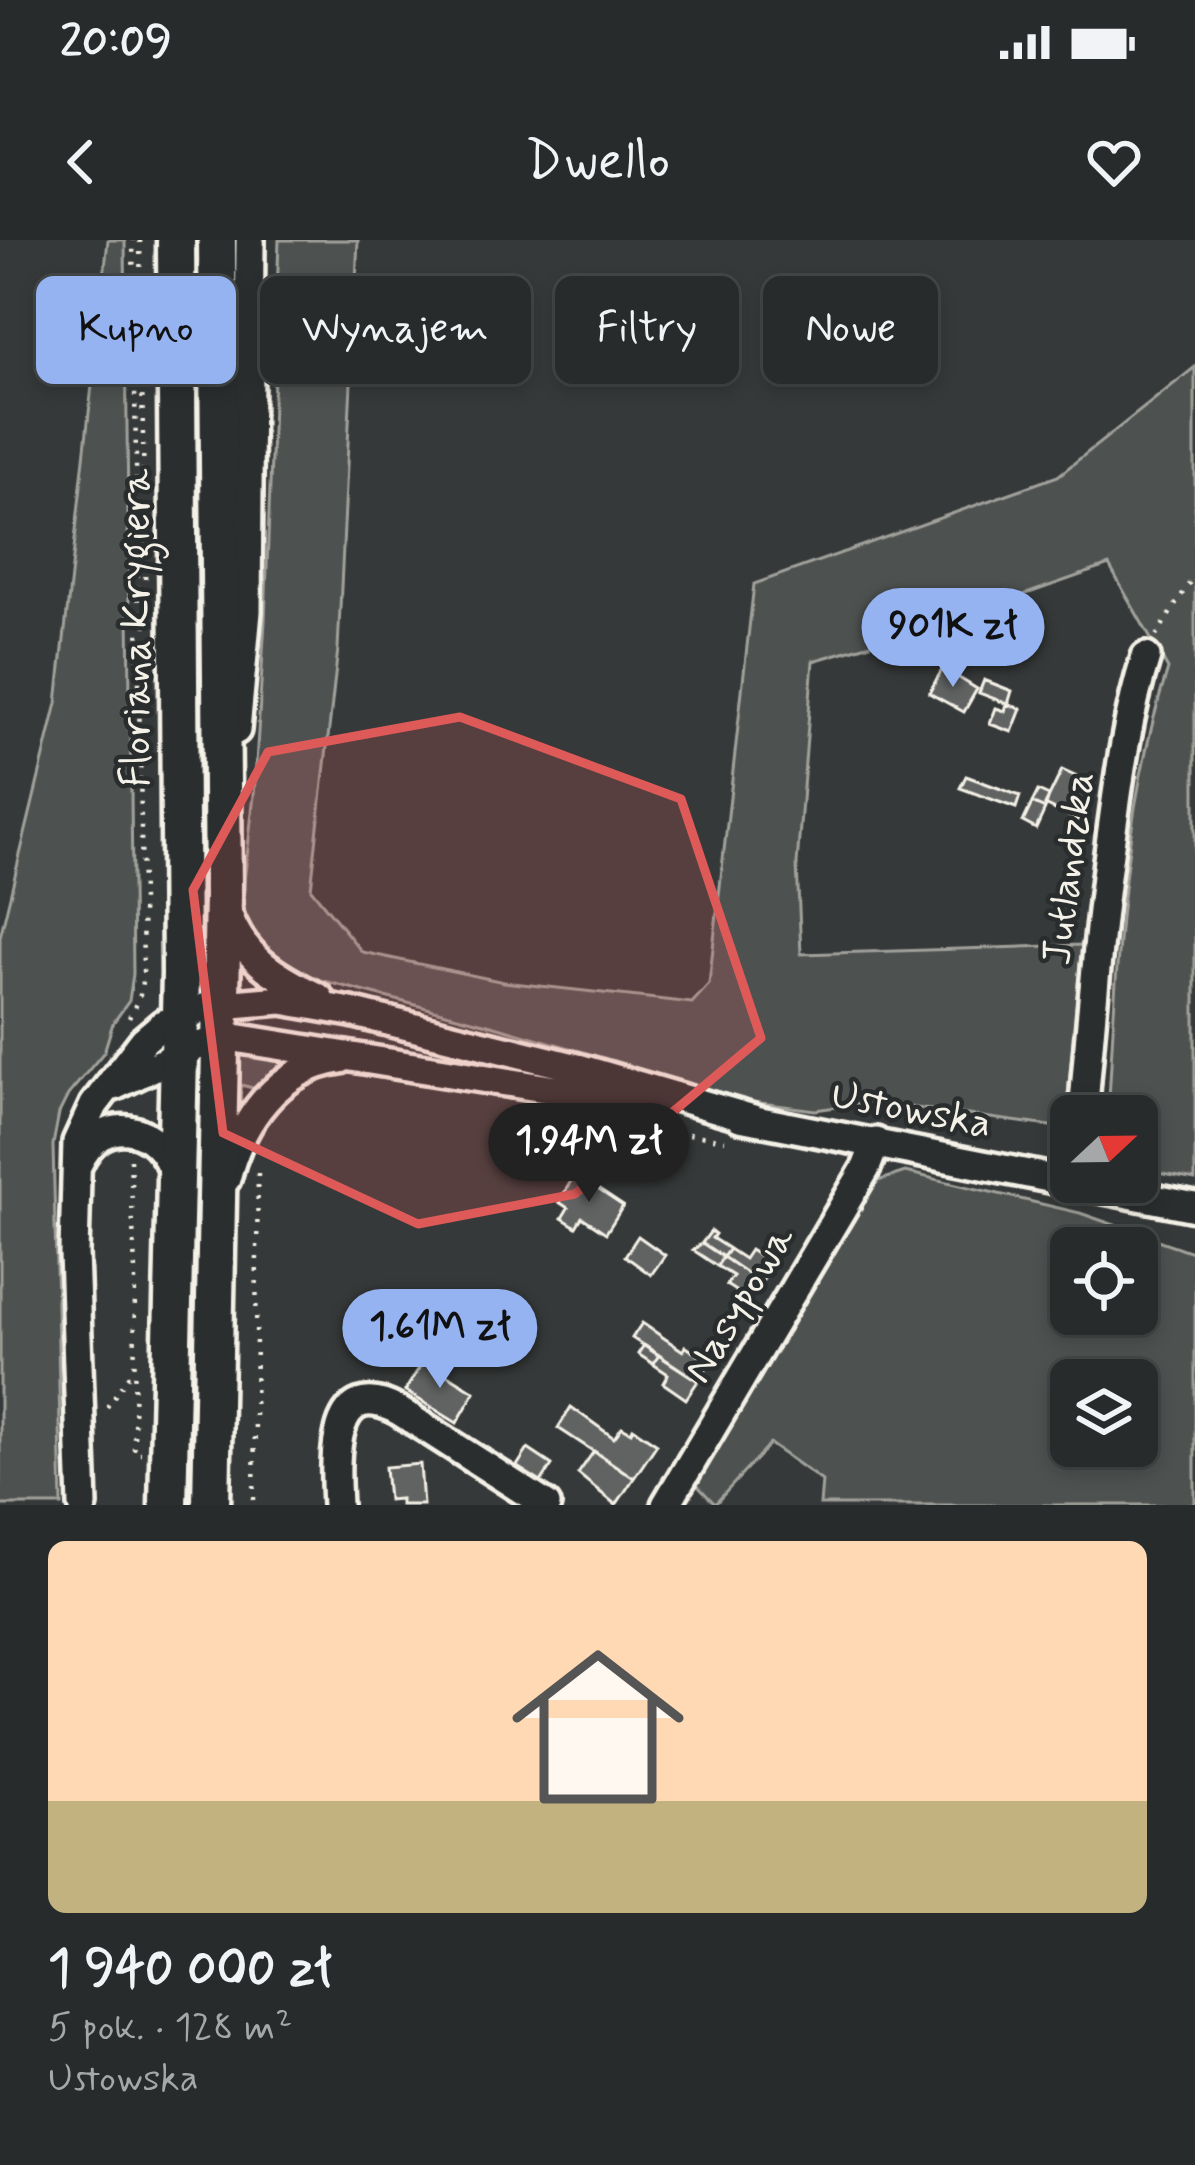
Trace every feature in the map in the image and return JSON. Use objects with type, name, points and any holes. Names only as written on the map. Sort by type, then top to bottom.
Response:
[{"type":"main road","name":"Floriana Krygiera","points":[[176,240],[181,887],[218,1020]]},
{"type":"main road","name":"Floriana Krygiera","points":[[211,1505],[223,883],[218,240]]},
{"type":"main road","name":"Floriana Krygiera","points":[[168,1505],[180,1053],[218,1020]]},
{"type":"street","name":"Floriana Krygiera","points":[[223,883],[247,611],[250,240]]},
{"type":"street","name":"Jutlandzka","points":[[1085,1095],[1097,939],[1131,704],[1146,657]]},
{"type":"street","name":"Ustowska","points":[[223,883],[236,936],[265,969],[351,1012]]},
{"type":"street","name":"Ustowska","points":[[218,1020],[271,998],[351,1012],[616,1078],[753,1119]]},
{"type":"street","name":"Ustowska","points":[[218,1020],[361,1058],[753,1119],[1050,1177]]},
{"type":"street","points":[[83,1505],[74,1174],[81,1130],[144,1040],[218,1020]]},
{"type":"street","points":[[106,1091],[180,1053]]},
{"type":"street","name":"Ustowska","points":[[218,1206],[240,1135],[269,1094],[305,1068],[361,1058]]},
{"type":"street","points":[[74,1174],[86,1148],[97,1138],[110,1131],[130,1130],[164,1150],[176,1185]]},
{"type":"street","name":"Nasypowa","points":[[666,1505],[866,1168],[876,1142]]},
{"type":"street","name":"Ustowska","points":[[1158,1199],[1195,1207]]},
{"type":"street","points":[[337,1505],[336,1432],[356,1408],[370,1403],[384,1403],[398,1411],[545,1505]]},
{"type":"path","points":[[120,1031],[140,995],[143,976],[136,240]]},
{"type":"path","points":[[129,1031],[140,1016],[151,975],[136,240]]},
{"type":"path","points":[[1146,657],[1195,574]]},
{"type":"path","points":[[129,1143],[135,1270],[134,1453],[147,1453]]},
{"type":"path","points":[[254,1500],[258,1166]]},
{"type":"path","points":[[105,1410],[128,1376],[136,1376]]},
{"type":"highlighted area","points":[[460,717],[681,799],[761,1038],[575,1194],[418,1224],[223,1133],[193,890],[268,752]]},
{"type":"shaded area","points":[[108,240],[125,240],[125,276],[104,276]]},
{"type":"shaded area","points":[[279,240],[358,240],[356,276],[278,276]]},
{"type":"shaded area","points":[[1195,367],[1195,1180],[1158,1173],[1158,1095],[1109,1095],[1131,835],[1152,724],[1168,669],[1109,565],[952,620],[813,661],[797,864],[801,954],[1082,945],[1068,1095],[1050,1095],[1050,1126],[872,1102],[815,1110],[753,1102],[309,977],[272,958],[249,930],[241,908],[265,621],[274,384],[351,384],[338,649],[311,889],[362,952],[504,982],[692,1003],[709,984],[754,584],[1058,476]]},
{"type":"shaded area","points":[[92,384],[127,384],[133,974],[129,1001],[113,1023],[104,1052],[59,1113],[53,1145],[62,1505],[0,1505],[0,937],[57,703]]},
{"type":"shaded area","points":[[238,1053],[300,1059],[261,1090],[237,1084]]},
{"type":"shaded area","points":[[905,1172],[1120,1227],[1050,1227],[1050,1335],[1158,1335],[1158,1240],[1195,1253],[1195,1505],[820,1505],[822,1481],[770,1444],[715,1504],[696,1484],[875,1182]]},
{"type":"building","points":[[943,668],[977,689],[964,712],[929,693]]},
{"type":"building","points":[[984,680],[1012,691],[1008,704],[979,693]]},
{"type":"building","points":[[1007,704],[1021,709],[1012,732],[990,724],[996,708],[1005,711]]},
{"type":"building","points":[[1062,770],[1094,785],[1077,820],[1045,805]]},
{"type":"building","points":[[966,776],[1020,796],[1016,808],[960,788]]},
{"type":"building","points":[[1038,791],[1049,796],[1045,809],[1032,803]]},
{"type":"building","points":[[1032,803],[1045,809],[1036,829],[1023,822]]},
{"type":"building","points":[[575,1174],[623,1206],[606,1233],[582,1217],[576,1227],[562,1218],[568,1208],[559,1202]]},
{"type":"building","points":[[711,1231],[712,1238],[729,1249],[723,1257],[702,1243]]},
{"type":"building","points":[[638,1236],[665,1255],[651,1275],[625,1256]]},
{"type":"building","points":[[702,1243],[723,1257],[717,1266],[693,1250]]},
{"type":"building","points":[[729,1249],[744,1259],[750,1250],[773,1265],[761,1283],[723,1257]]},
{"type":"building","points":[[723,1257],[761,1283],[749,1300],[726,1285],[733,1276],[717,1266]]},
{"type":"building","points":[[642,1323],[710,1363],[698,1381],[632,1338]]},
{"type":"building","points":[[644,1345],[659,1355],[653,1364],[638,1354]]},
{"type":"building","points":[[659,1355],[698,1381],[686,1399],[663,1383],[668,1374],[653,1364]]},
{"type":"building","points":[[424,1360],[475,1392],[457,1423],[405,1391]]},
{"type":"building","points":[[571,1407],[614,1438],[622,1427],[631,1432],[633,1428],[657,1444],[634,1478],[558,1428]]},
{"type":"building","points":[[528,1449],[552,1465],[539,1485],[515,1469]]},
{"type":"building","points":[[594,1451],[634,1478],[616,1505],[578,1474]]},
{"type":"building","points":[[420,1464],[423,1505],[388,1500],[385,1467]]}]
